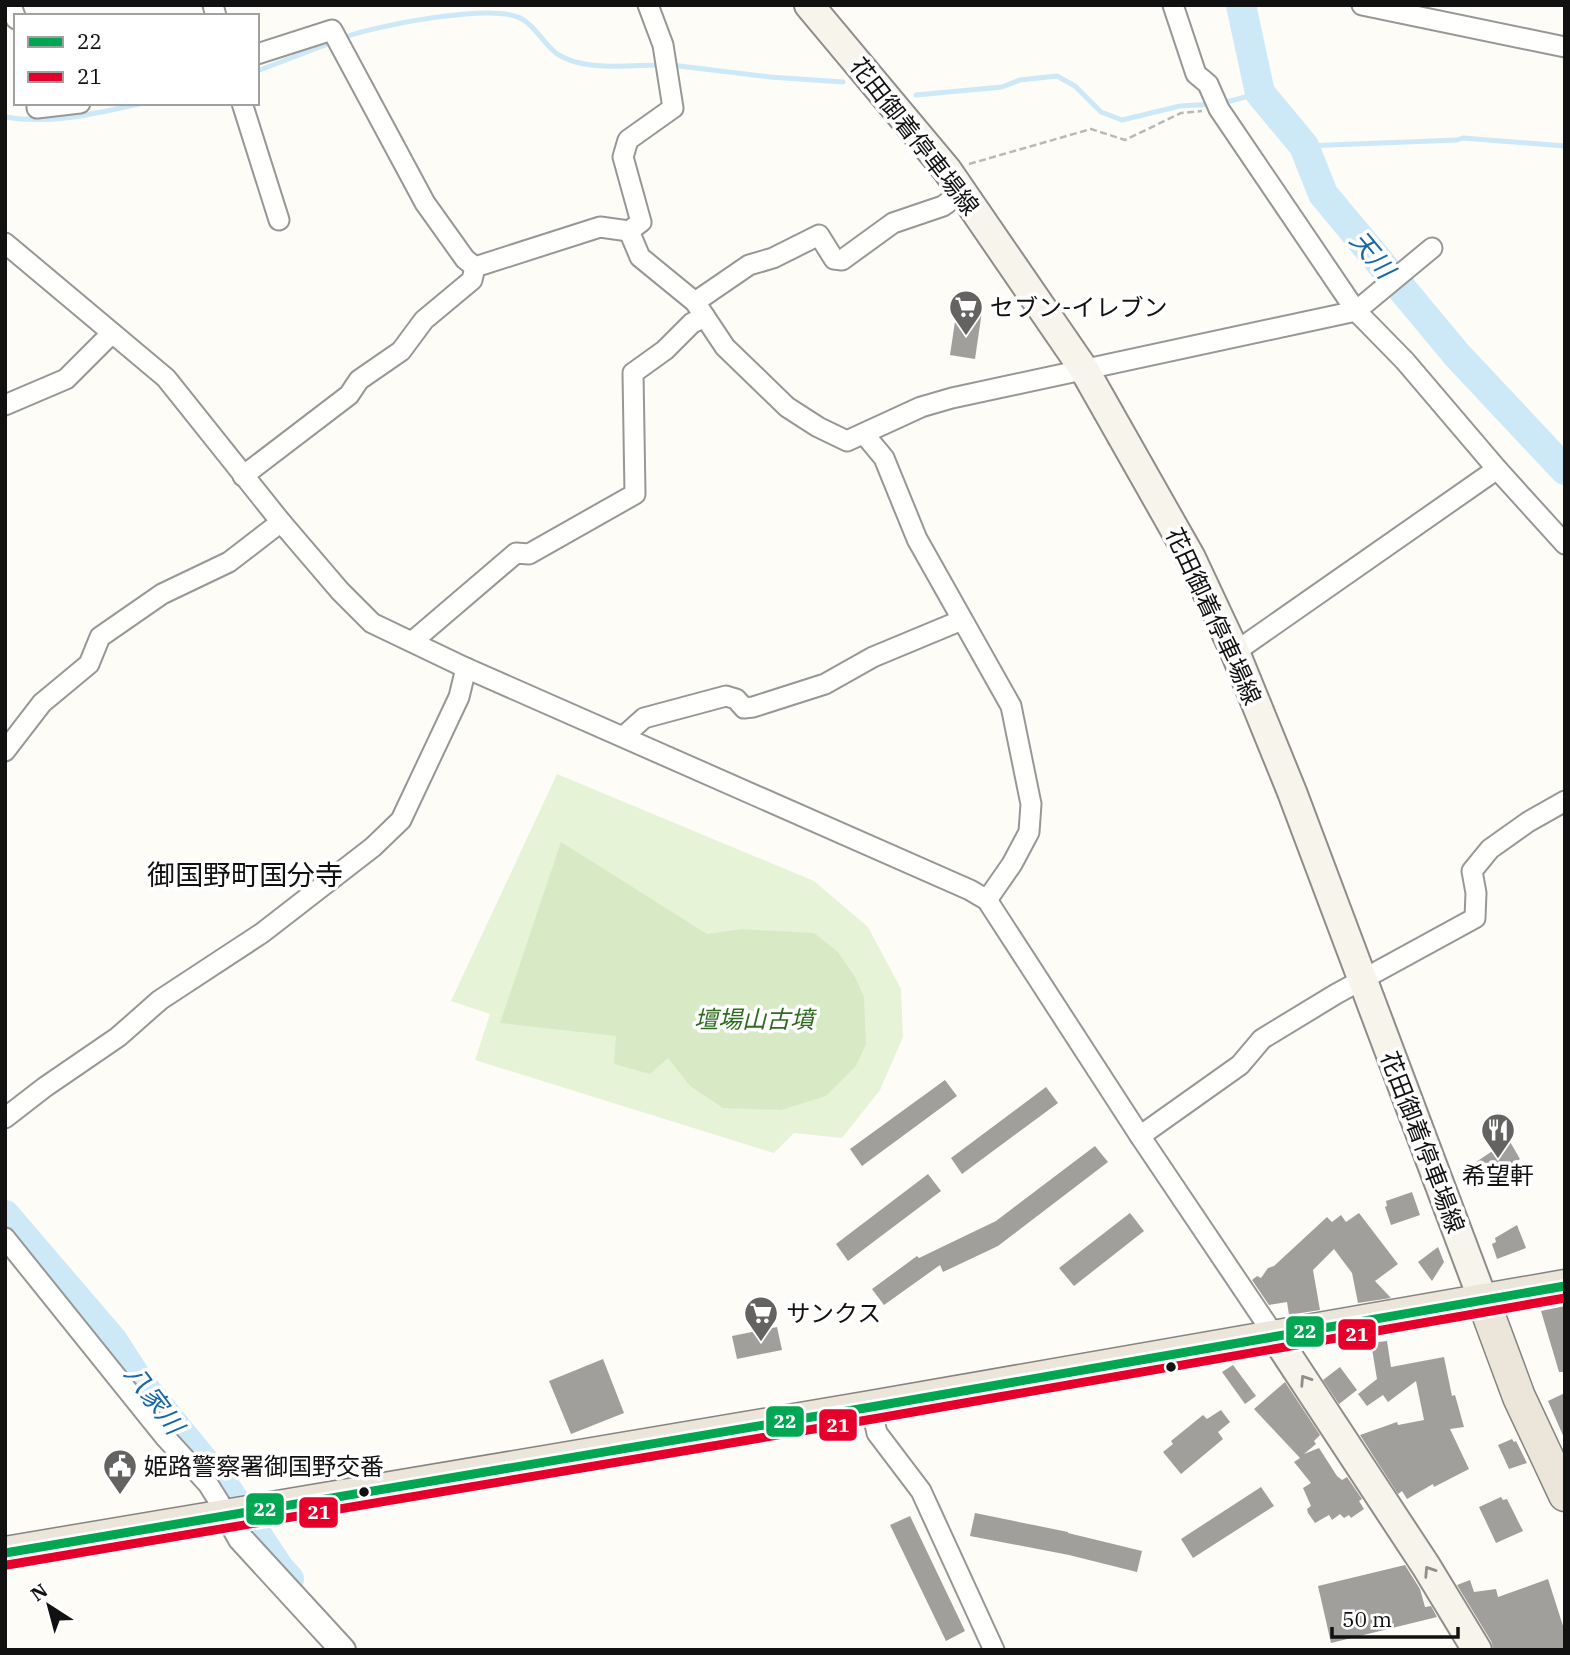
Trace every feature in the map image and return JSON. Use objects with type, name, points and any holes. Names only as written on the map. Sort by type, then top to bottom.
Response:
[{"type":"highway","points":[[5,1553],[1276,1338],[1565,1286]]},
{"type":"highway","points":[[1483,1300],[1519,1398],[1565,1495]]},
{"type":"main road","name":"花田御着停車場線","points":[[809,5],[955,181],[1085,371],[1191,558],[1235,652],[1292,792],[1483,1300]]},
{"type":"main road","points":[[1276,1338],[1426,1566],[1477,1650]]},
{"type":"street","points":[[475,267],[600,227],[629,231],[641,222],[623,157],[628,140],[673,108],[663,45],[648,5]]},
{"type":"street","points":[[1173,5],[1196,74],[1208,84],[1219,109],[1356,311],[1405,360],[1565,544]]},
{"type":"street","points":[[1362,5],[1565,47]]},
{"type":"street","points":[[259,53],[332,30],[425,203],[465,259],[475,267]]},
{"type":"street","points":[[37,105],[37,108],[63,105]]},
{"type":"street","points":[[243,105],[279,220]]},
{"type":"street","points":[[414,641],[516,553],[529,554],[635,494],[633,373],[664,350],[692,323],[700,310],[749,265],[773,258],[818,235],[834,259],[842,260],[893,223],[943,206],[955,181]]},
{"type":"street","points":[[629,231],[640,257],[700,310],[725,347],[787,407],[818,427],[847,441],[921,407],[952,398],[1356,311],[1432,248]]},
{"type":"street","points":[[5,243],[166,378],[281,522],[340,591],[372,623],[466,668],[829,826],[987,900],[1140,1136],[1276,1338]]},
{"type":"street","points":[[243,476],[349,394],[359,380],[401,351],[424,320],[472,280],[475,267]]},
{"type":"street","points":[[5,404],[66,379],[112,333]]},
{"type":"street","points":[[864,435],[884,458],[917,540],[1011,706],[1031,804],[1029,832],[1012,864],[987,900]]},
{"type":"street","points":[[1235,652],[1497,469]]},
{"type":"street","points":[[5,751],[42,703],[89,664],[100,637],[162,594],[229,562],[281,522]]},
{"type":"street","points":[[624,736],[644,718],[726,696],[736,699],[744,708],[753,708],[825,684],[873,657],[962,620]]},
{"type":"street","points":[[5,1118],[118,1037],[160,1000],[262,933],[373,847],[401,820],[459,697],[466,668]]},
{"type":"street","points":[[1140,1136],[1240,1065],[1262,1039],[1336,994],[1475,918],[1476,893],[1472,871],[1490,849],[1528,822],[1565,801]]},
{"type":"street","points":[[5,1238],[165,1437],[208,1484],[241,1539],[343,1650]]},
{"type":"street","points":[[870,1407],[877,1433],[921,1491],[994,1650]]},
{"type":"path","points":[[955,181],[1091,130],[1125,139],[1181,113],[1219,109]]},
{"type":"green space","points":[[557,774],[814,881],[868,927],[901,989],[903,1037],[880,1090],[842,1138],[794,1133],[774,1153],[475,1060],[490,1014],[451,1001]]},
{"type":"green space","name":"壇場山古墳","points":[[561,842],[707,934],[741,929],[814,933],[838,952],[855,977],[864,997],[866,1044],[856,1066],[826,1096],[781,1110],[723,1108],[690,1086],[668,1058],[650,1074],[614,1064],[616,1036],[500,1023]]},
{"type":"building","points":[[957,308],[982,311],[975,359],[950,355]]},
{"type":"building","points":[[945,1080],[957,1096],[862,1166],[850,1149]]},
{"type":"building","points":[[1046,1087],[1058,1103],[962,1174],[951,1158]]},
{"type":"building","name":"希望軒","points":[[1509,1140],[1520,1159],[1488,1180],[1476,1162]]},
{"type":"building","points":[[1095,1146],[1108,1162],[998,1246],[943,1272],[940,1265],[884,1305],[872,1289],[917,1256],[919,1258],[996,1221]]},
{"type":"building","points":[[928,1174],[941,1191],[848,1261],[836,1244]]},
{"type":"building","points":[[1412,1192],[1420,1215],[1391,1225],[1385,1207],[1386,1201]]},
{"type":"building","points":[[1130,1213],[1144,1231],[1074,1286],[1059,1268]]},
{"type":"building","points":[[1359,1213],[1398,1264],[1375,1281],[1391,1298],[1358,1303],[1352,1273],[1334,1249],[1313,1270],[1320,1310],[1289,1315],[1287,1302],[1269,1305],[1252,1280],[1257,1276],[1261,1278],[1268,1268],[1274,1266],[1327,1217],[1332,1222],[1341,1215],[1346,1222]]},
{"type":"building","points":[[1517,1225],[1526,1248],[1497,1259],[1492,1244],[1496,1242],[1495,1238]]},
{"type":"building","points":[[1438,1247],[1444,1262],[1432,1281],[1418,1262]]},
{"type":"building","points":[[1565,1306],[1565,1372],[1559,1372],[1541,1311]]},
{"type":"building","points":[[777,1327],[782,1350],[737,1359],[732,1336]]},
{"type":"building","points":[[1387,1341],[1391,1367],[1444,1357],[1452,1396],[1455,1395],[1464,1427],[1450,1429],[1469,1469],[1434,1487],[1433,1484],[1407,1499],[1402,1491],[1398,1494],[1360,1435],[1397,1422],[1398,1425],[1424,1420],[1416,1381],[1388,1402],[1383,1395],[1367,1406],[1358,1394],[1377,1379],[1371,1343]]},
{"type":"building","points":[[603,1359],[624,1413],[571,1434],[549,1381]]},
{"type":"building","points":[[1233,1365],[1256,1396],[1245,1404],[1222,1372]]},
{"type":"building","points":[[1340,1367],[1357,1390],[1339,1404],[1323,1380]]},
{"type":"building","points":[[1285,1382],[1320,1435],[1314,1441],[1316,1444],[1304,1454],[1319,1448],[1337,1476],[1342,1480],[1347,1477],[1362,1499],[1359,1501],[1364,1509],[1351,1518],[1349,1515],[1344,1518],[1340,1514],[1332,1520],[1329,1515],[1315,1523],[1308,1513],[1307,1509],[1311,1506],[1303,1488],[1311,1483],[1294,1462],[1300,1458],[1254,1409]]},
{"type":"building","points":[[1565,1393],[1565,1440],[1548,1401]]},
{"type":"building","points":[[1221,1410],[1230,1422],[1218,1432],[1223,1439],[1181,1474],[1163,1452],[1173,1444],[1171,1441],[1203,1415],[1207,1419]]},
{"type":"building","points":[[1512,1439],[1516,1441],[1527,1463],[1509,1469],[1498,1445]]},
{"type":"building","points":[[1261,1487],[1274,1506],[1193,1558],[1181,1539]]},
{"type":"building","points":[[1501,1497],[1503,1500],[1507,1499],[1523,1531],[1496,1543],[1479,1507]]},
{"type":"building","points":[[975,1513],[1068,1532],[1142,1551],[1137,1572],[1069,1555],[970,1536]]},
{"type":"building","points":[[910,1516],[965,1631],[946,1641],[890,1525]]},
{"type":"building","points":[[1405,1565],[1420,1589],[1425,1607],[1431,1606],[1437,1617],[1331,1643],[1318,1586]]},
{"type":"building","points":[[1548,1579],[1565,1632],[1565,1650],[1494,1650],[1457,1585],[1470,1580],[1474,1592],[1496,1589],[1498,1597]]},
{"type":"waterway","name":"天川","points":[[1241,5],[1260,93],[1304,146],[1323,194],[1457,355],[1565,470]]},
{"type":"waterway","points":[[342,38],[405,22],[461,14],[507,14],[527,22],[556,53],[579,63],[607,66],[661,65]]},
{"type":"waterway","points":[[259,70],[333,42]]},
{"type":"waterway","points":[[671,65],[770,77],[843,82]]},
{"type":"waterway","points":[[916,95],[1002,87],[1020,80],[1057,76],[1075,86],[1101,112],[1122,120],[1180,106],[1213,104]]},
{"type":"waterway","points":[[1223,103],[1260,93]]},
{"type":"waterway","points":[[5,117],[57,119],[134,105]]},
{"type":"waterway","points":[[1304,146],[1463,138],[1565,146]]},
{"type":"waterway","name":"八家川","points":[[5,1215],[113,1341],[140,1383],[228,1491],[289,1579]]},
{"type":"transit line","name":"22","points":[[5,1553],[871,1407],[1565,1286]]},
{"type":"transit line","name":"21","points":[[7,1565],[873,1419],[1565,1298]]},
{"type":"place","name":"セブン-イレブン","points":[[966,337]]},
{"type":"place","name":"希望軒","points":[[1498,1160]]},
{"type":"place","name":"サンクス","points":[[761,1343]]},
{"type":"place","name":"姫路警察署御国野交番","points":[[120,1496]]},
{"type":"district","name":"御国野町国分寺","points":[[245,874]]}]
